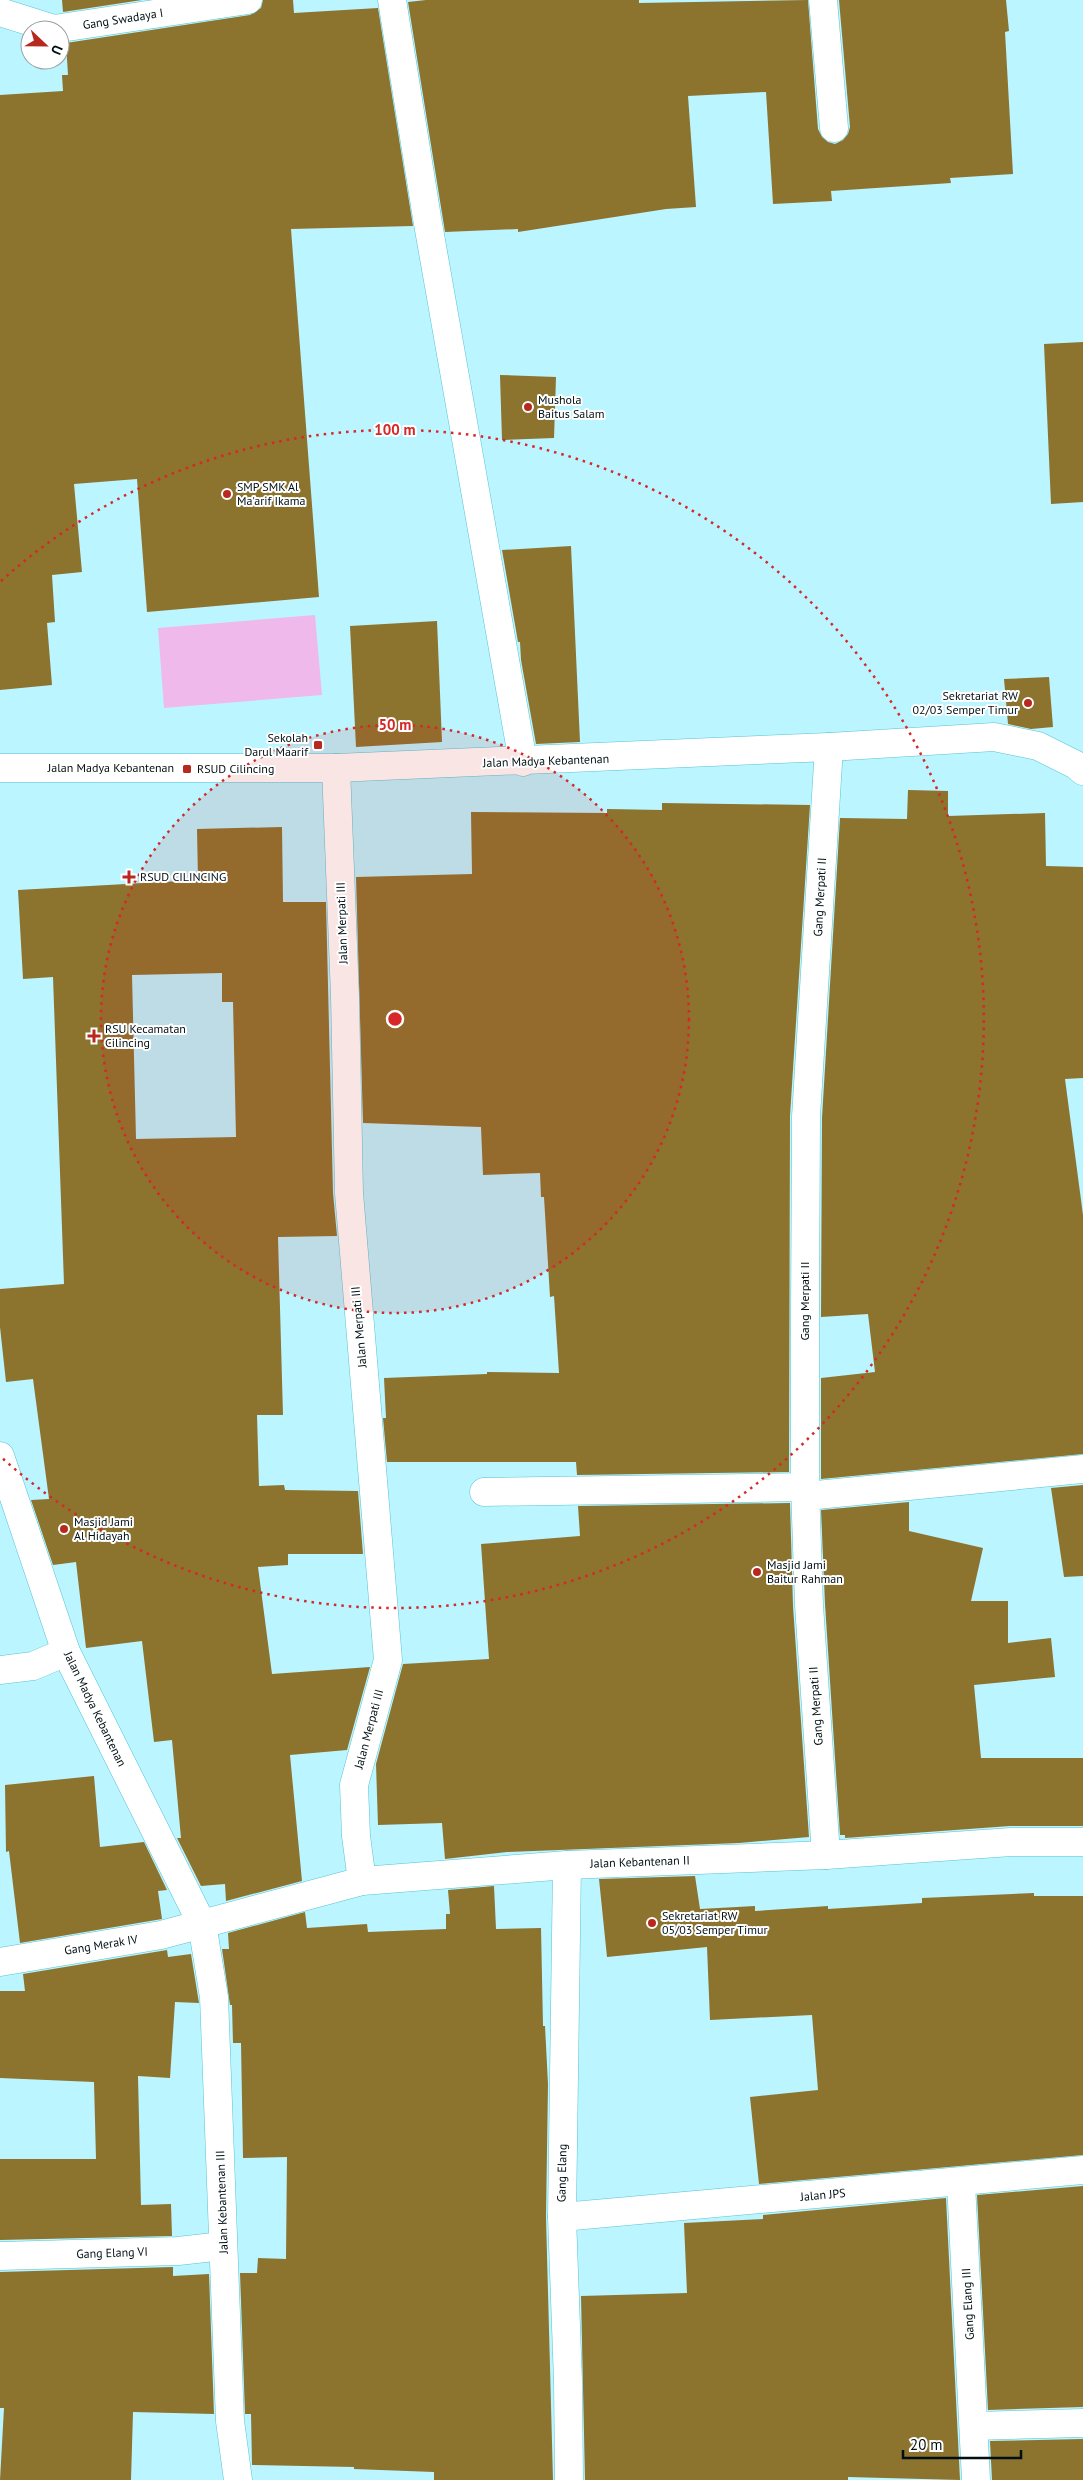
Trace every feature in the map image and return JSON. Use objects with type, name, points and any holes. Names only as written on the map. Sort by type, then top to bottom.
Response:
[{"type":"street","name":"Gang Swadaya I","points":[[0,12],[54,29],[248,0]]},
{"type":"street","points":[[392,0],[427,218],[523,762]]},
{"type":"street","points":[[823,0],[834,128]]},
{"type":"street","name":"Jalan Madya Kebantenan","points":[[0,768],[336,768],[523,762],[994,737],[1038,746],[1076,765],[1083,771]]},
{"type":"street","name":"Gang Merpati II","points":[[826,1855],[810,1605],[805,1492],[806,1117],[829,747]]},
{"type":"street","name":"Jalan Merpati III","points":[[336,768],[349,1193],[388,1660],[354,1785],[356,1836],[362,1881]]},
{"type":"street","name":"Jalan Madya Kebantenan","points":[[0,1456],[66,1652],[202,1924]]},
{"type":"street","points":[[484,1492],[805,1492],[1083,1469]]},
{"type":"street","points":[[0,1670],[33,1666],[66,1652]]},
{"type":"street","name":"Jalan Kebantenan II","points":[[202,1924],[362,1881],[567,1865],[826,1855],[1011,1842],[1083,1842]]},
{"type":"street","name":"Gang Elang","points":[[567,1865],[562,2218],[568,2381],[569,2480]]},
{"type":"street","name":"Gang Merak IV","points":[[0,1962],[161,1935],[202,1924]]},
{"type":"street","name":"Jalan Kebantenan III","points":[[202,1924],[214,1997],[230,2421],[238,2480]]},
{"type":"street","name":"Jalan JPS","points":[[562,2218],[962,2183],[1083,2170]]},
{"type":"street","name":"Gang Elang III","points":[[962,2183],[975,2426],[976,2480]]},
{"type":"street","name":"Gang Elang VI","points":[[0,2256],[178,2251],[223,2246]]},
{"type":"street","points":[[975,2426],[1083,2423]]},
{"type":"shaded area","points":[[315,615],[322,695],[164,708],[158,628]]},
{"type":"building","points":[[62,0],[142,0],[63,12]]},
{"type":"building","points":[[263,0],[293,0],[294,13],[378,8],[413,226],[291,229],[319,597],[147,612],[137,479],[74,484],[82,572],[52,575],[55,622],[47,623],[52,685],[0,690],[0,95],[63,91],[62,75],[68,75],[68,70],[70,70],[70,42],[250,15],[261,8]]},
{"type":"building","points":[[426,0],[639,0],[639,3],[808,0],[818,129],[822,137],[828,142],[835,144],[843,140],[848,134],[850,127],[839,0],[1006,0],[1009,31],[1005,32],[1013,174],[950,178],[951,183],[831,191],[832,201],[773,204],[766,92],[688,96],[696,207],[666,209],[518,232],[518,229],[445,232],[408,2]]},
{"type":"building","points":[[1083,342],[1083,502],[1051,504],[1044,344]]},
{"type":"building","name":"Mushola Baitus Salam","points":[[500,375],[556,377],[554,438],[502,440]]},
{"type":"building","points":[[571,546],[580,742],[536,744],[521,660],[520,642],[518,642],[502,550]]},
{"type":"building","points":[[437,621],[442,742],[356,747],[350,626]]},
{"type":"building","name":"Sekretariat RW 02/03 Semper Timur","points":[[1049,677],[1053,727],[1031,729],[1008,724],[1004,679]]},
{"type":"building","points":[[908,790],[948,791],[948,816],[1045,813],[1046,866],[1083,867],[1083,1078],[1065,1079],[1083,1215],[1083,1454],[821,1479],[821,1378],[875,1372],[868,1314],[821,1317],[822,1118],[840,818],[907,819]]},
{"type":"building","points":[[662,803],[810,805],[790,1116],[789,1472],[577,1475],[576,1462],[387,1462],[383,1418],[386,1418],[384,1378],[487,1374],[487,1372],[559,1373],[554,1296],[550,1297],[544,1197],[541,1197],[540,1173],[483,1175],[481,1127],[363,1123],[356,877],[472,874],[471,812],[607,813],[607,809],[662,810]]},
{"type":"building","points":[[282,827],[283,902],[326,902],[333,1193],[337,1236],[278,1237],[283,1415],[257,1415],[259,1486],[284,1485],[285,1490],[358,1491],[363,1554],[288,1554],[288,1565],[258,1567],[272,1674],[370,1667],[347,1750],[290,1755],[302,1881],[226,1901],[225,1884],[201,1886],[177,1838],[181,1838],[172,1740],[154,1742],[142,1641],[86,1648],[76,1562],[53,1565],[31,1500],[49,1499],[33,1379],[6,1382],[0,1327],[0,1289],[64,1284],[53,977],[23,979],[18,890],[198,880],[197,829]],"holes":[[[222,973],[222,1002],[233,1002],[236,1137],[136,1139],[132,975]]]},
{"type":"building","points":[[1083,1485],[1083,1576],[1064,1577],[1051,1488]]},
{"type":"building","points":[[909,1502],[909,1531],[983,1548],[971,1601],[1008,1601],[1008,1643],[1051,1638],[1055,1677],[974,1685],[981,1758],[1083,1758],[1083,1826],[1010,1826],[845,1838],[845,1835],[840,1835],[821,1510]]},
{"type":"building","points":[[790,1503],[793,1606],[809,1837],[739,1843],[507,1852],[445,1859],[442,1823],[378,1825],[376,1764],[403,1664],[489,1659],[481,1544],[580,1536],[578,1506]]},
{"type":"building","points":[[94,1776],[100,1847],[144,1842],[167,1890],[158,1891],[162,1919],[20,1943],[9,1851],[6,1852],[5,1785]]},
{"type":"building","points":[[695,1876],[700,1909],[755,1906],[755,1911],[828,1906],[828,1909],[922,1903],[922,1898],[1034,1893],[1034,1896],[1083,1896],[1083,2155],[759,2184],[750,2097],[818,2090],[812,2015],[710,2020],[707,1947],[607,1957],[599,1879]]},
{"type":"building","points":[[494,1886],[496,1929],[541,1928],[543,2026],[545,2026],[548,2084],[546,2217],[553,2480],[434,2480],[434,2472],[354,2469],[354,2467],[252,2465],[251,2414],[245,2414],[240,2273],[257,2273],[258,2258],[286,2259],[287,2157],[243,2158],[241,2043],[233,2043],[232,2005],[230,2005],[222,1949],[229,1949],[228,1933],[305,1912],[307,1928],[367,1924],[368,1932],[446,1929],[446,1914],[450,1914],[448,1890]]},
{"type":"building","points":[[167,1950],[168,1957],[191,1954],[199,2003],[175,2002],[170,2078],[138,2076],[141,2205],[171,2204],[172,2236],[0,2240],[0,2159],[96,2159],[94,2082],[0,2078],[0,1991],[25,1991],[23,1974]]},
{"type":"building","points":[[1083,2186],[1083,2407],[988,2410],[977,2195]]},
{"type":"building","points":[[946,2198],[960,2480],[848,2477],[848,2480],[585,2480],[581,2296],[687,2293],[684,2223],[763,2219],[763,2215]]},
{"type":"building","points":[[173,2267],[173,2276],[209,2274],[214,2414],[133,2412],[131,2480],[0,2480],[4,2408],[0,2408],[0,2272]]},
{"type":"building","points":[[1083,2439],[1083,2480],[992,2480],[990,2441]]},
{"type":"place","name":"Mushola Baitus Salam","points":[[528,407]]},
{"type":"place","name":"SMP SMK Al Ma'arif Ikama","points":[[227,494]]},
{"type":"place","name":"Sekretariat RW 02/03 Semper Timur","points":[[1028,703]]},
{"type":"place","name":"Sekolah Darul Maarif","points":[[318,745]]},
{"type":"place","name":"RSUD Cilincing","points":[[187,769]]},
{"type":"place","name":"RSUD CILINCING","points":[[129,877]]},
{"type":"place","name":"RSU Kecamatan Cilincing","points":[[94,1036]]},
{"type":"place","name":"Masjid Jami Al Hidayah","points":[[64,1529]]},
{"type":"place","name":"Masjid Jami Baitur Rahman","points":[[757,1572]]},
{"type":"place","name":"Sekretariat RW 05/03 Semper Timur","points":[[652,1923]]}]
